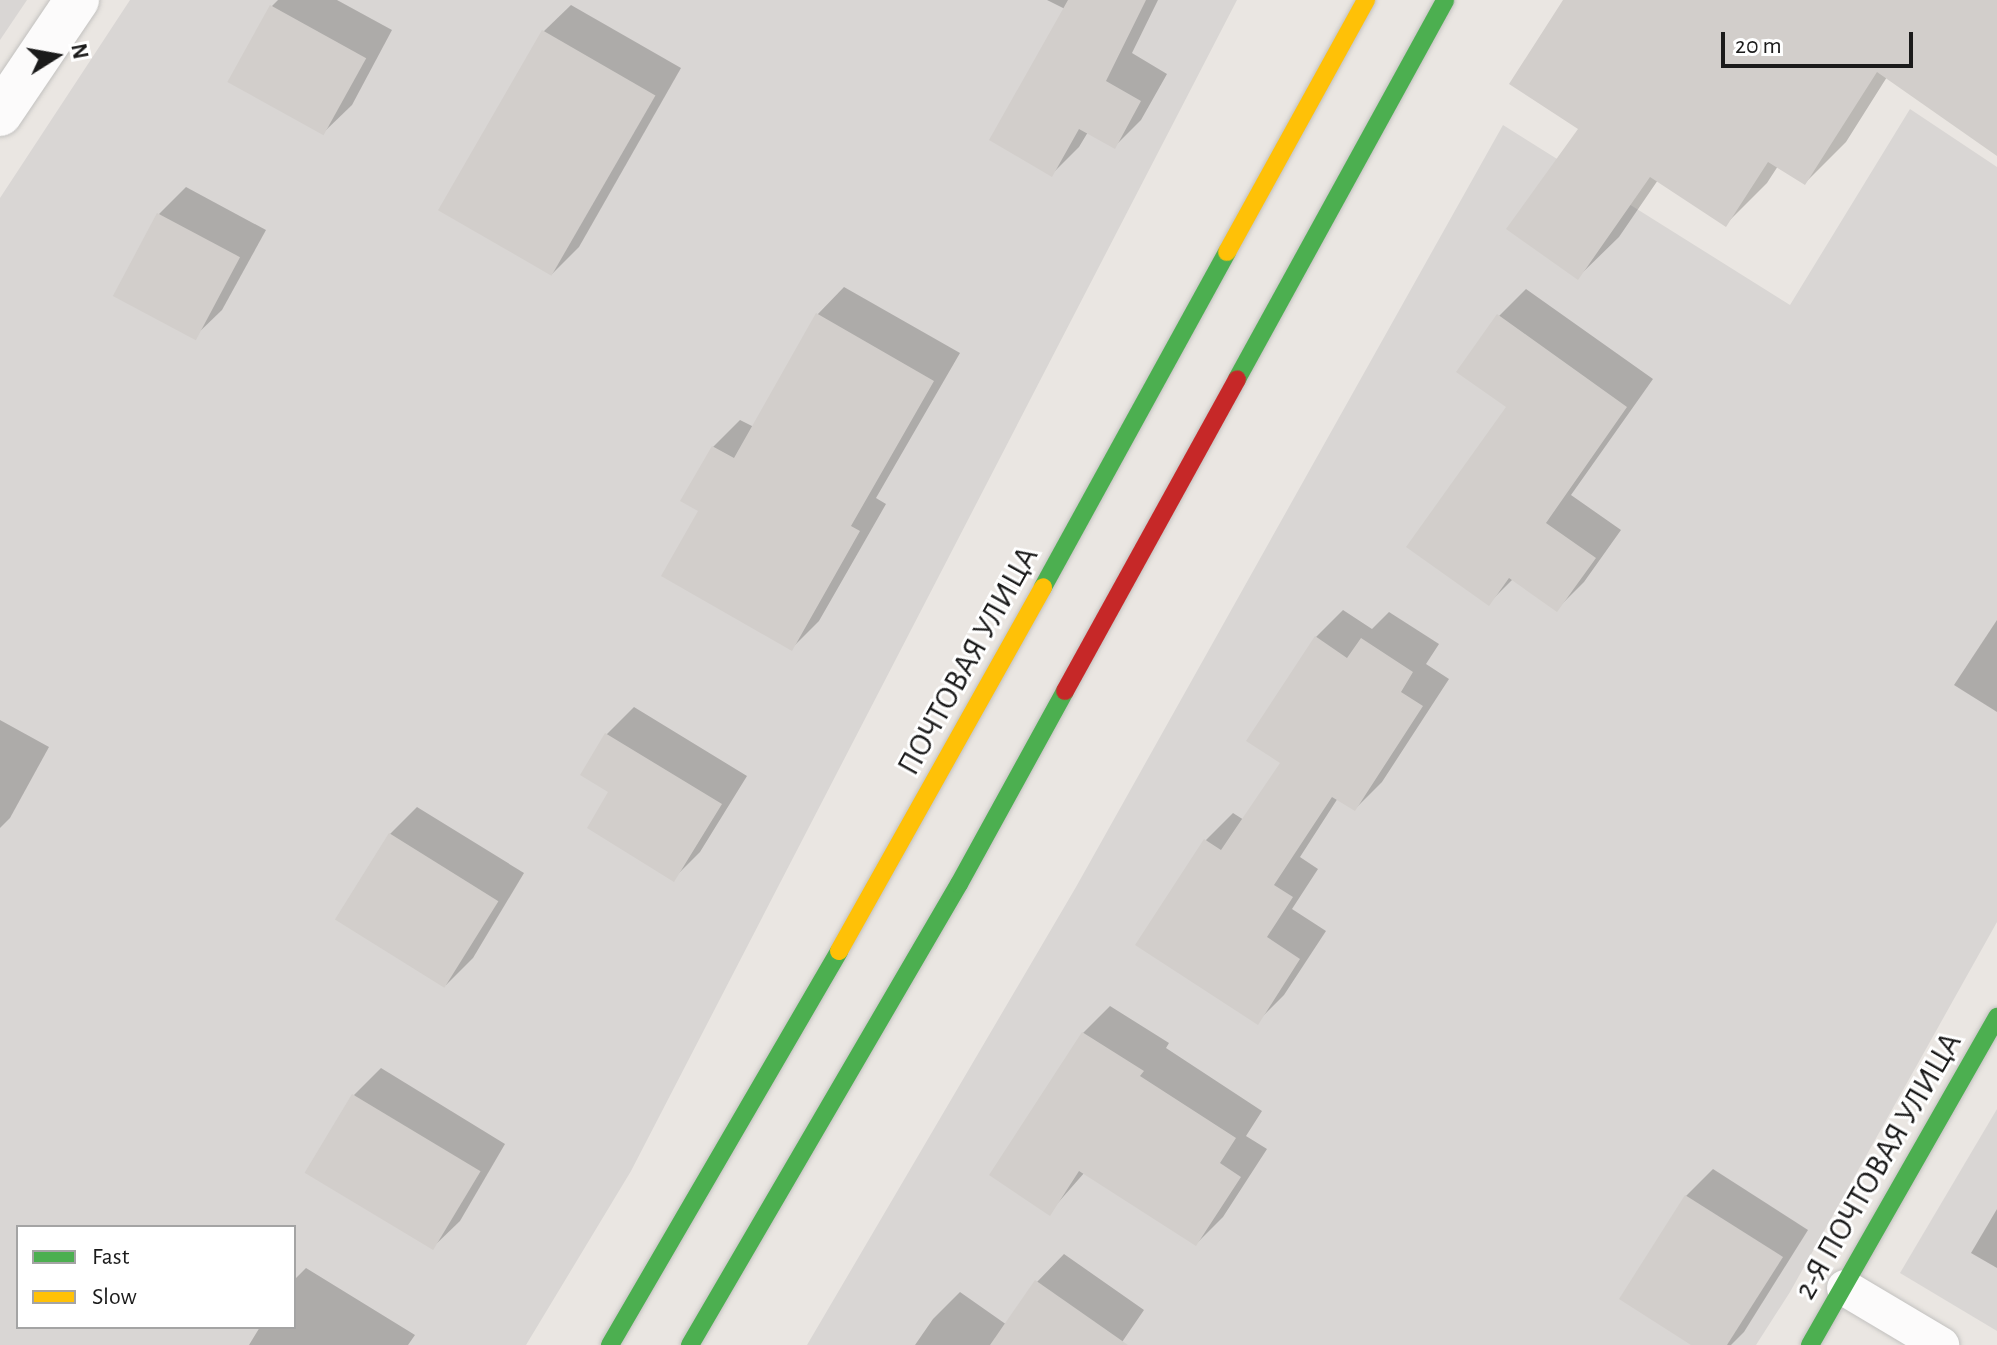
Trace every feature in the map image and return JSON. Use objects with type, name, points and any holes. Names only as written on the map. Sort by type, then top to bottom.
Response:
[{"type":"main road","name":"ПОЧТОВАЯ УЛИЦА","points":[[610,1345],[902,843],[1366,0]]},
{"type":"main road","points":[[690,1345],[959,884],[1445,0]]},
{"type":"main road","name":"2-Я ПОЧТОВАЯ УЛИЦА","points":[[1810,1345],[1997,1017]]},
{"type":"street","points":[[0,114],[77,0]]},
{"type":"lane","points":[[1845,1288],[1941,1345]]},
{"type":"shaded area","points":[[0,0],[27,0],[0,40]]},
{"type":"shaded area","points":[[130,0],[1237,0],[631,1171],[526,1345],[0,1345],[0,198]]},
{"type":"shaded area","points":[[1910,109],[1997,167],[1997,922],[1790,1292],[1756,1345],[807,1345],[1076,887],[1503,125],[1790,305]]},
{"type":"shaded area","points":[[1997,1109],[1997,1331],[1900,1273]]},
{"type":"building","points":[[1068,0],[1146,0],[1106,81],[1141,101],[1115,149],[1079,129],[1052,177],[989,140]]},
{"type":"building","points":[[1563,0],[1997,0],[1997,156],[1877,72],[1805,185],[1768,162],[1726,227],[1650,177],[1578,280],[1506,229],[1578,129],[1509,84]]},
{"type":"building","points":[[270,5],[366,58],[324,135],[227,82]]},
{"type":"building","points":[[542,30],[655,96],[551,276],[438,210]]},
{"type":"building","points":[[157,213],[240,257],[196,340],[113,296]]},
{"type":"building","points":[[816,313],[934,381],[851,526],[860,531],[792,651],[661,576],[698,511],[680,501],[712,446],[734,458]]},
{"type":"building","points":[[1497,314],[1627,407],[1546,523],[1596,558],[1557,612],[1509,578],[1489,606],[1406,547],[1506,407],[1456,372]]},
{"type":"building","points":[[1315,636],[1347,658],[1361,638],[1413,672],[1401,692],[1423,706],[1355,811],[1332,797],[1274,885],[1293,897],[1267,937],[1300,959],[1258,1025],[1135,945],[1204,839],[1221,850],[1280,763],[1246,741]]},
{"type":"building","points":[[605,733],[722,804],[674,882],[587,828],[608,792],[580,775]]},
{"type":"building","points":[[389,833],[498,901],[444,988],[335,920]]},
{"type":"building","points":[[1082,1032],[1144,1071],[1140,1076],[1236,1138],[1220,1163],[1241,1177],[1196,1246],[1079,1171],[1050,1216],[989,1175]]},
{"type":"building","points":[[352,1094],[481,1171],[433,1250],[305,1173]]},
{"type":"building","points":[[1685,1195],[1783,1257],[1727,1345],[1691,1345],[1619,1299]]},
{"type":"building","points":[[1035,1280],[1128,1345],[990,1345]]},
{"type":"traffic: fast","points":[[1237,379],[1445,0]]},
{"type":"traffic: fast","points":[[1043,587],[1227,252]]},
{"type":"traffic: fast","points":[[690,1345],[959,884],[1065,691]]},
{"type":"traffic: fast","points":[[610,1345],[839,951]]},
{"type":"traffic: fast","points":[[1810,1345],[1997,1017]]},
{"type":"traffic: slow","points":[[1227,252],[1366,0]]},
{"type":"traffic: slow","points":[[839,951],[1043,587]]},
{"type":"traffic: jam","points":[[1065,691],[1237,379]]}]
